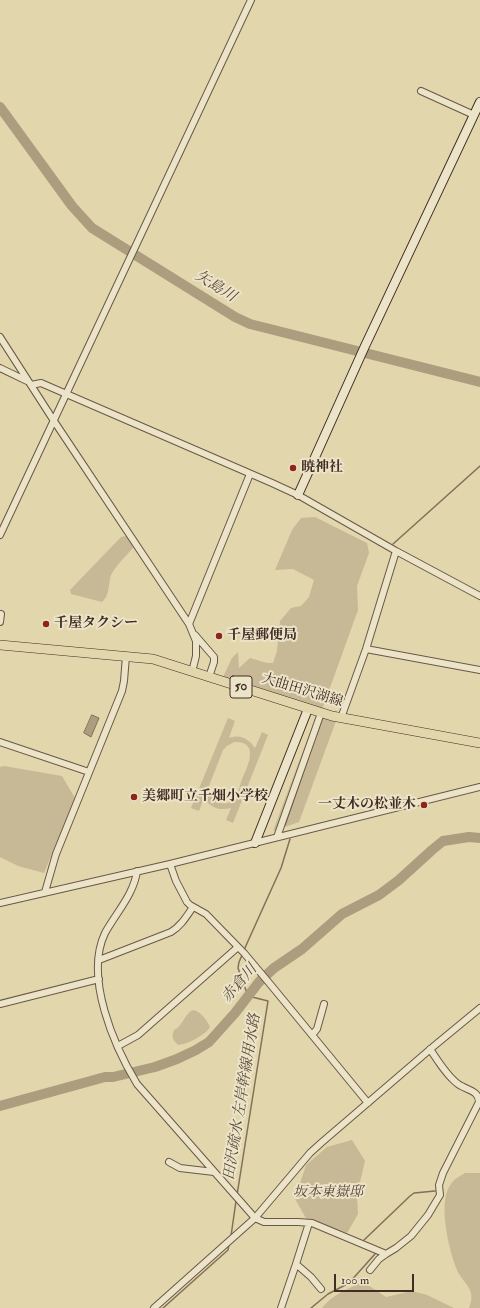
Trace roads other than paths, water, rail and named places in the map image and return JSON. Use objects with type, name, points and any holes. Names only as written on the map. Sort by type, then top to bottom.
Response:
[{"type":"main road","name":"大曲田沢湖線","points":[[0,645],[153,659],[321,713],[341,718],[480,743]]},
{"type":"street","points":[[0,535],[251,0]]},
{"type":"street","points":[[421,91],[474,115]]},
{"type":"street","points":[[298,495],[360,356],[480,102]]},
{"type":"street","points":[[0,337],[189,624],[196,641],[196,656],[192,672]]},
{"type":"street","points":[[0,368],[30,383],[41,383],[298,495],[396,551],[480,596]]},
{"type":"street","points":[[189,624],[250,474]]},
{"type":"street","points":[[341,718],[366,649],[396,551]]},
{"type":"street","points":[[0,622],[1,614]]},
{"type":"street","points":[[193,633],[214,657],[210,677]]},
{"type":"street","points":[[366,649],[480,670]]},
{"type":"street","points":[[45,892],[56,854],[122,691],[126,656]]},
{"type":"street","points":[[255,843],[308,708]]},
{"type":"street","points":[[278,837],[321,713]]},
{"type":"street","points":[[0,742],[89,772]]},
{"type":"street","points":[[0,903],[170,864],[480,787]]},
{"type":"street","points":[[170,864],[176,881],[187,902],[206,914],[244,953],[368,1103]]},
{"type":"street","points":[[137,871],[136,879],[132,888],[101,944],[99,960],[101,999],[107,1020],[124,1062],[137,1084],[255,1218],[264,1222],[309,1223],[386,1254]]},
{"type":"street","points":[[99,960],[178,928],[193,907]]},
{"type":"street","points":[[118,1046],[138,1035],[238,947]]},
{"type":"street","points":[[0,1004],[99,979]]},
{"type":"street","points":[[312,1035],[317,1029],[324,1004]]},
{"type":"street","points":[[154,1308],[255,1218],[310,1153],[480,1008]]},
{"type":"street","points":[[370,1270],[379,1259],[411,1236],[428,1215],[440,1195],[439,1186],[443,1173],[479,1102],[479,1098],[476,1093],[458,1084],[451,1078],[430,1050]]},
{"type":"street","points":[[169,1162],[180,1168],[214,1172]]},
{"type":"street","points":[[282,1308],[309,1223]]},
{"type":"street","points":[[296,1264],[311,1277],[321,1289]]},
{"type":"waterway","name":"矢島川","points":[[0,107],[72,206],[92,228],[235,317],[250,324],[480,382]]},
{"type":"waterway","name":"田沢疏水 左岸幹線用水路","points":[[393,544],[480,466]]},
{"type":"waterway","name":"田沢疏水 左岸幹線用水路","points":[[316,736],[322,719]]},
{"type":"waterway","name":"田沢疏水 左岸幹線用水路","points":[[285,825],[314,741]]},
{"type":"waterway","name":"田沢疏水 左岸幹線用水路","points":[[0,1106],[105,1077],[113,1077],[155,1067],[196,1050],[209,1042],[235,1013],[259,982],[274,968],[302,949],[342,914],[379,895],[399,880],[443,841],[469,837],[480,838]]},
{"type":"waterway","name":"田沢疏水 左岸幹線用水路","points":[[244,950],[281,868],[290,839]]},
{"type":"waterway","name":"田沢疏水 左岸幹線用水路","points":[[237,1195],[268,1001],[248,996],[238,968],[243,953]]},
{"type":"waterway","points":[[472,1122],[480,1107]]},
{"type":"waterway","points":[[364,1240],[414,1193],[435,1191]]},
{"type":"waterway","name":"田沢疏水 左岸幹線用水路","points":[[231,1236],[236,1201]]},
{"type":"waterway","name":"田沢疏水 左岸幹線用水路","points":[[163,1308],[228,1250],[229,1244]]},
{"type":"waterway","points":[[311,1308],[328,1294],[349,1283],[375,1254]]},
{"type":"place","name":"暁神社","points":[[293,468]]},
{"type":"place","name":"千屋タクシー","points":[[46,624]]},
{"type":"place","name":"千屋郵便局","points":[[219,636]]},
{"type":"place","name":"美郷町立千畑小学校","points":[[134,797]]},
{"type":"place","name":"一丈木の松並木","points":[[424,805]]},
{"type":"water label","name":"赤倉川","points":[[240,984]]},
{"type":"park label","name":"坂本東嶽邸","points":[[328,1193]]}]
